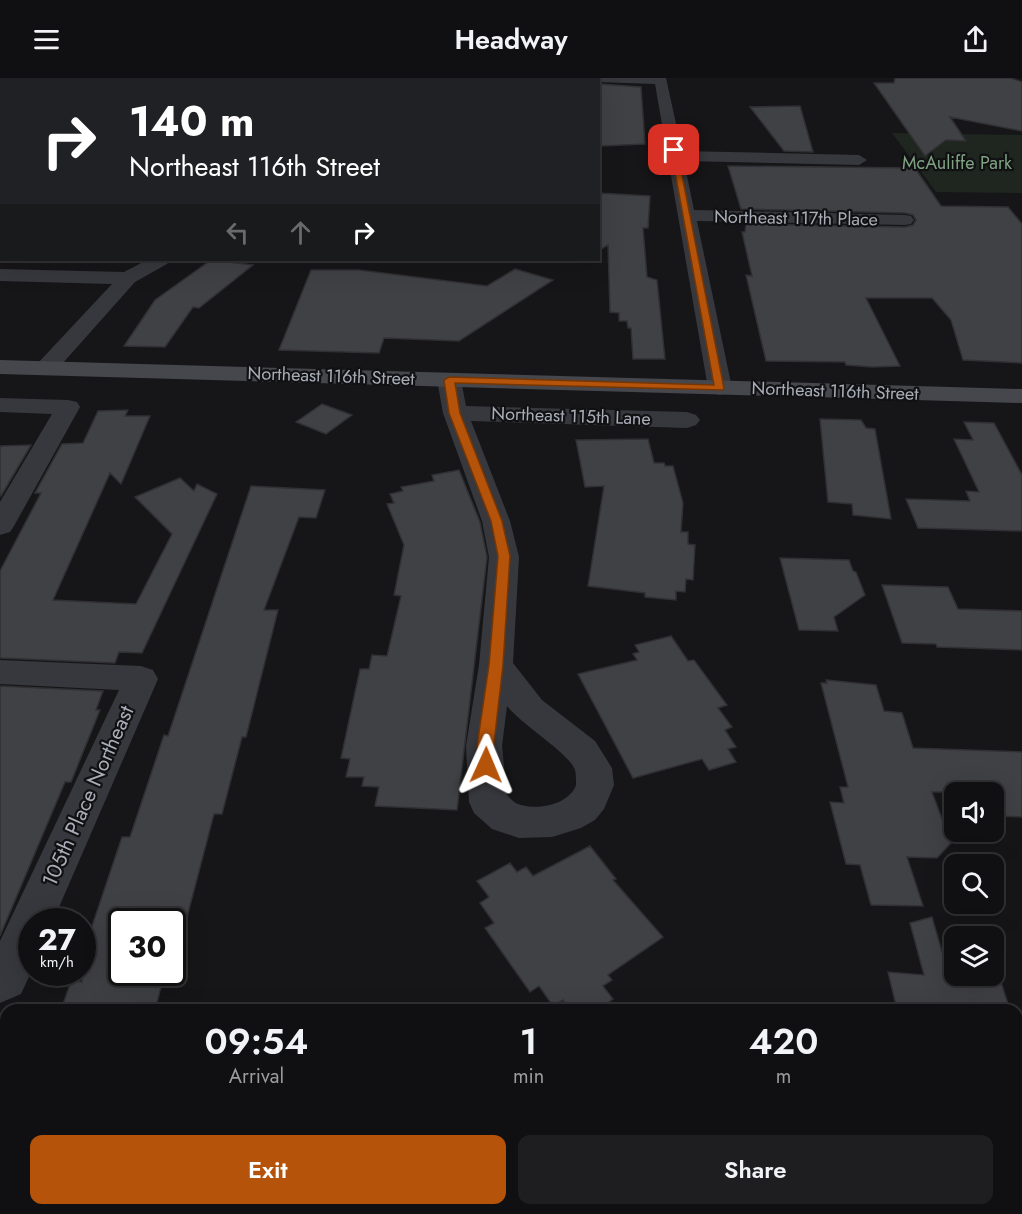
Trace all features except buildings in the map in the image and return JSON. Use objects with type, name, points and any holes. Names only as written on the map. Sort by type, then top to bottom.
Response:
[{"type":"street","points":[[600,78],[660,79],[720,388]]},
{"type":"street","points":[[675,156],[859,160]]},
{"type":"street","name":"Northeast 117th Place","points":[[686,215],[905,220]]},
{"type":"street","points":[[46,368],[128,278],[158,261]]},
{"type":"street","points":[[0,275],[128,278]]},
{"type":"street","name":"Northeast 116th Street","points":[[0,367],[1022,396]]},
{"type":"street","points":[[449,380],[454,413],[496,521],[504,556],[496,665],[484,746],[488,802],[506,817],[533,823],[565,819],[587,804],[594,787],[592,768],[575,745],[530,709],[496,665]]},
{"type":"street","points":[[0,405],[68,407],[0,526]]},
{"type":"street","name":"Northeast 115th Lane","points":[[454,413],[687,420]]},
{"type":"street","name":"105th Place Northeast","points":[[0,672],[141,679],[3,980]]},
{"type":"green space","name":"McAuliffe Park","points":[[892,133],[1022,135],[1022,193],[936,192]]},
{"type":"route","points":[[486,765],[484,746],[496,665],[504,556],[496,521],[454,413],[449,380],[720,388],[674,150]]}]
